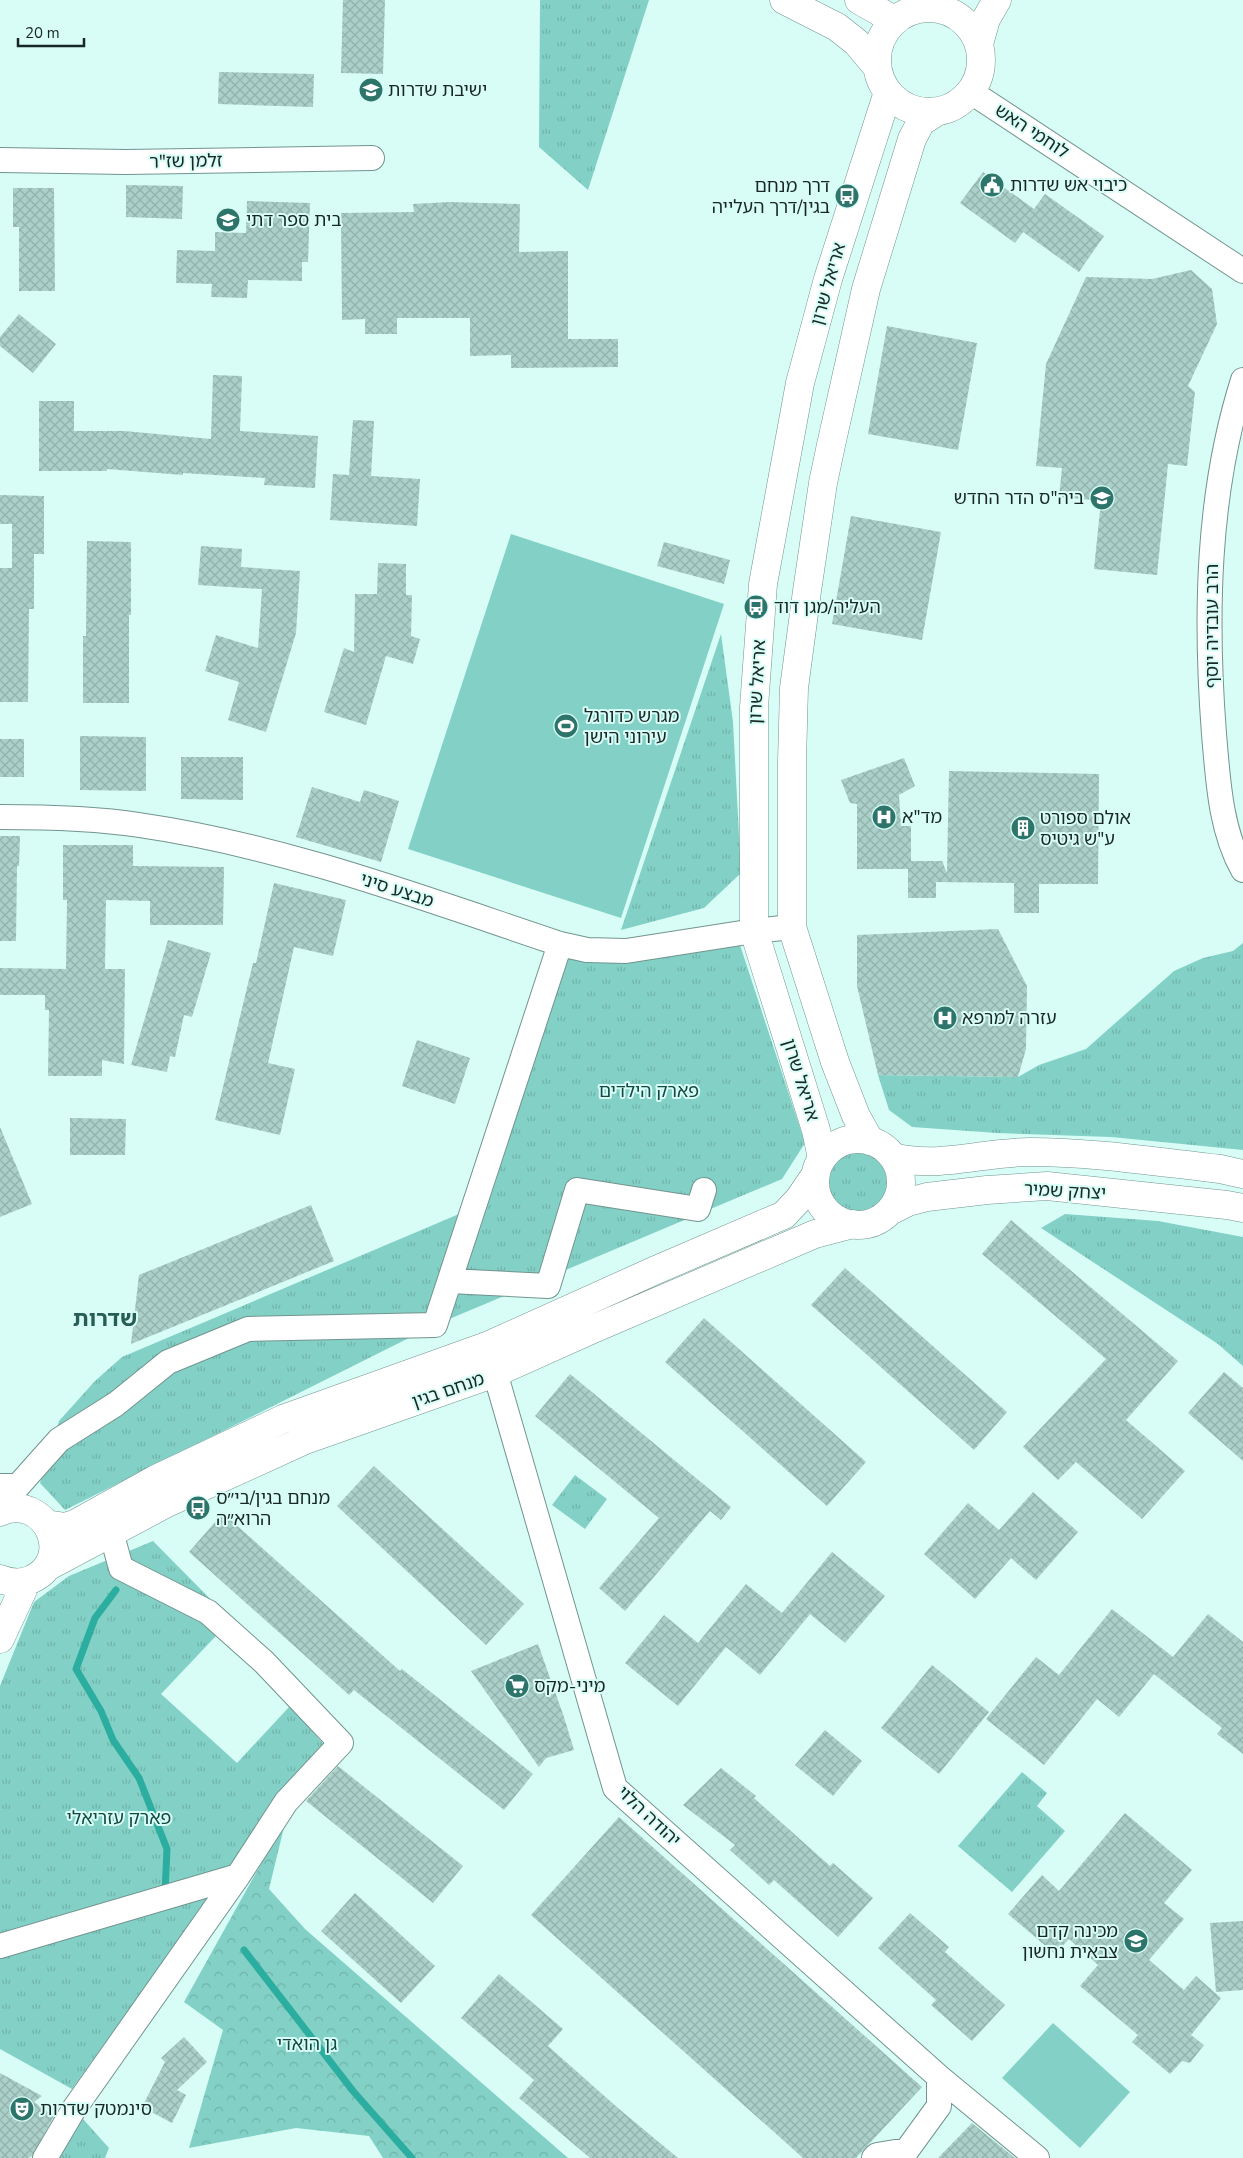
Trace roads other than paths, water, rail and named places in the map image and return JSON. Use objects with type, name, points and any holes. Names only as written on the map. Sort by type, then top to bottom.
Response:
[{"type":"main road","points":[[784,0],[837,27],[856,42],[897,101],[909,108],[924,112],[938,111]]},
{"type":"main road","points":[[859,0],[894,20]]},
{"type":"main road","points":[[979,44],[986,19],[997,0]]},
{"type":"main road","points":[[870,1141],[856,1116],[836,1062],[792,927],[794,688],[823,484],[866,289],[912,139],[921,122],[938,111],[957,104],[971,92],[980,72],[982,55],[979,44],[972,30],[961,18],[935,4],[911,11],[894,20],[880,41],[878,50],[883,80]]},
{"type":"main road","name":"אריאל שרון","points":[[819,1166],[816,1130],[754,931],[754,707],[763,584],[800,383],[883,80]]},
{"type":"main road","points":[[858,1139],[870,1141],[884,1147],[893,1157],[900,1171],[901,1186],[897,1200],[890,1211],[876,1221],[853,1224],[834,1218],[824,1208],[815,1187],[819,1166],[830,1150],[843,1142],[858,1139]]},
{"type":"main road","name":"יצחק שמיר","points":[[893,1157],[908,1161],[928,1162],[1026,1152],[1055,1152],[1220,1169],[1243,1174]]},
{"type":"main road","name":"מנחם בגין","points":[[46,1524],[65,1527],[75,1524],[156,1479],[283,1418],[487,1346],[656,1270],[784,1216],[799,1199],[819,1166]]},
{"type":"main road","name":"יצחק שמיר","points":[[890,1211],[908,1202],[927,1197],[1047,1186],[1227,1204],[1243,1208]]},
{"type":"main road","name":"מנחם בגין","points":[[38,1574],[111,1532],[167,1503],[305,1440],[495,1373],[593,1328],[815,1234],[853,1224]]},
{"type":"main road","points":[[0,1512],[16,1508],[35,1513],[46,1524],[54,1544],[0,1639]]},
{"type":"main road","points":[[0,1579],[14,1583],[38,1574]]},
{"type":"street","name":"לוחמי האש","points":[[971,92],[1243,271]]},
{"type":"street","name":"זלמן שז\"ר","points":[[0,160],[126,162],[372,158]]},
{"type":"street","name":"הרב עובדיה יוסף","points":[[1243,380],[1233,412],[1222,468],[1214,525],[1209,607],[1209,666],[1221,800],[1225,824],[1243,870]]},
{"type":"street","name":"מבצע סיני","points":[[0,817],[139,824],[255,848],[377,882],[560,944],[587,950],[626,951],[792,927]]},
{"type":"street","points":[[0,1486],[18,1486],[59,1440],[116,1404],[168,1362],[248,1329],[435,1325],[560,944]]},
{"type":"street","points":[[450,1281],[548,1286],[577,1190],[698,1209],[704,1190]]},
{"type":"street","name":"יהודה הלוי","points":[[487,1346],[616,1788],[939,2077],[1037,2158]]},
{"type":"street","points":[[45,2158],[74,2109],[238,1876],[286,1802],[341,1743],[264,1662],[208,1612],[121,1568],[111,1532]]},
{"type":"street","points":[[0,1946],[238,1876]]},
{"type":"street","points":[[874,2158],[877,2155],[907,2150],[940,2106],[939,2077]]},
{"type":"waterway","points":[[116,1590],[95,1618],[76,1669],[101,1711],[113,1740],[139,1778],[167,1849],[165,1892]]},
{"type":"waterway","points":[[244,1950],[353,2091],[412,2158]]},
{"type":"place","name":"ישיבת שדרות","points":[[371,90]]},
{"type":"place","name":"כיבוי אש שדרות","points":[[992,185]]},
{"type":"place","name":"דרך מנחם בגין/דרך העלייה","points":[[847,196]]},
{"type":"place","name":"בית ספר דתי","points":[[228,220]]},
{"type":"place","name":"ביה\"ס הדר החדש","points":[[1102,498]]},
{"type":"place","name":"העליה/מגן דוד","points":[[756,607]]},
{"type":"place","name":"מגרש כדורגל עירוני הישן","points":[[566,726]]},
{"type":"place","name":"מד\"א","points":[[884,817]]},
{"type":"place","name":"אולם ספורט ע\"ש גיטיס","points":[[1023,828]]},
{"type":"place","name":"עזרה למרפא","points":[[945,1018]]},
{"type":"place","name":"מנחם בגין/בי״ס הרוא״ה","points":[[198,1508]]},
{"type":"place","name":"מיני-מקס","points":[[517,1686]]},
{"type":"place","name":"מכינה קדם צבאית נחשון","points":[[1136,1941]]},
{"type":"place","name":"סינמטק שדרות","points":[[22,2109]]},
{"type":"district","name":"שדרות","points":[[105,1319]]},
{"type":"park label","name":"פארק הילדים","points":[[649,1091]]},
{"type":"park label","name":"פארק עזריאלי","points":[[119,1818]]},
{"type":"park label","name":"גן הואדי","points":[[307,2044]]}]
